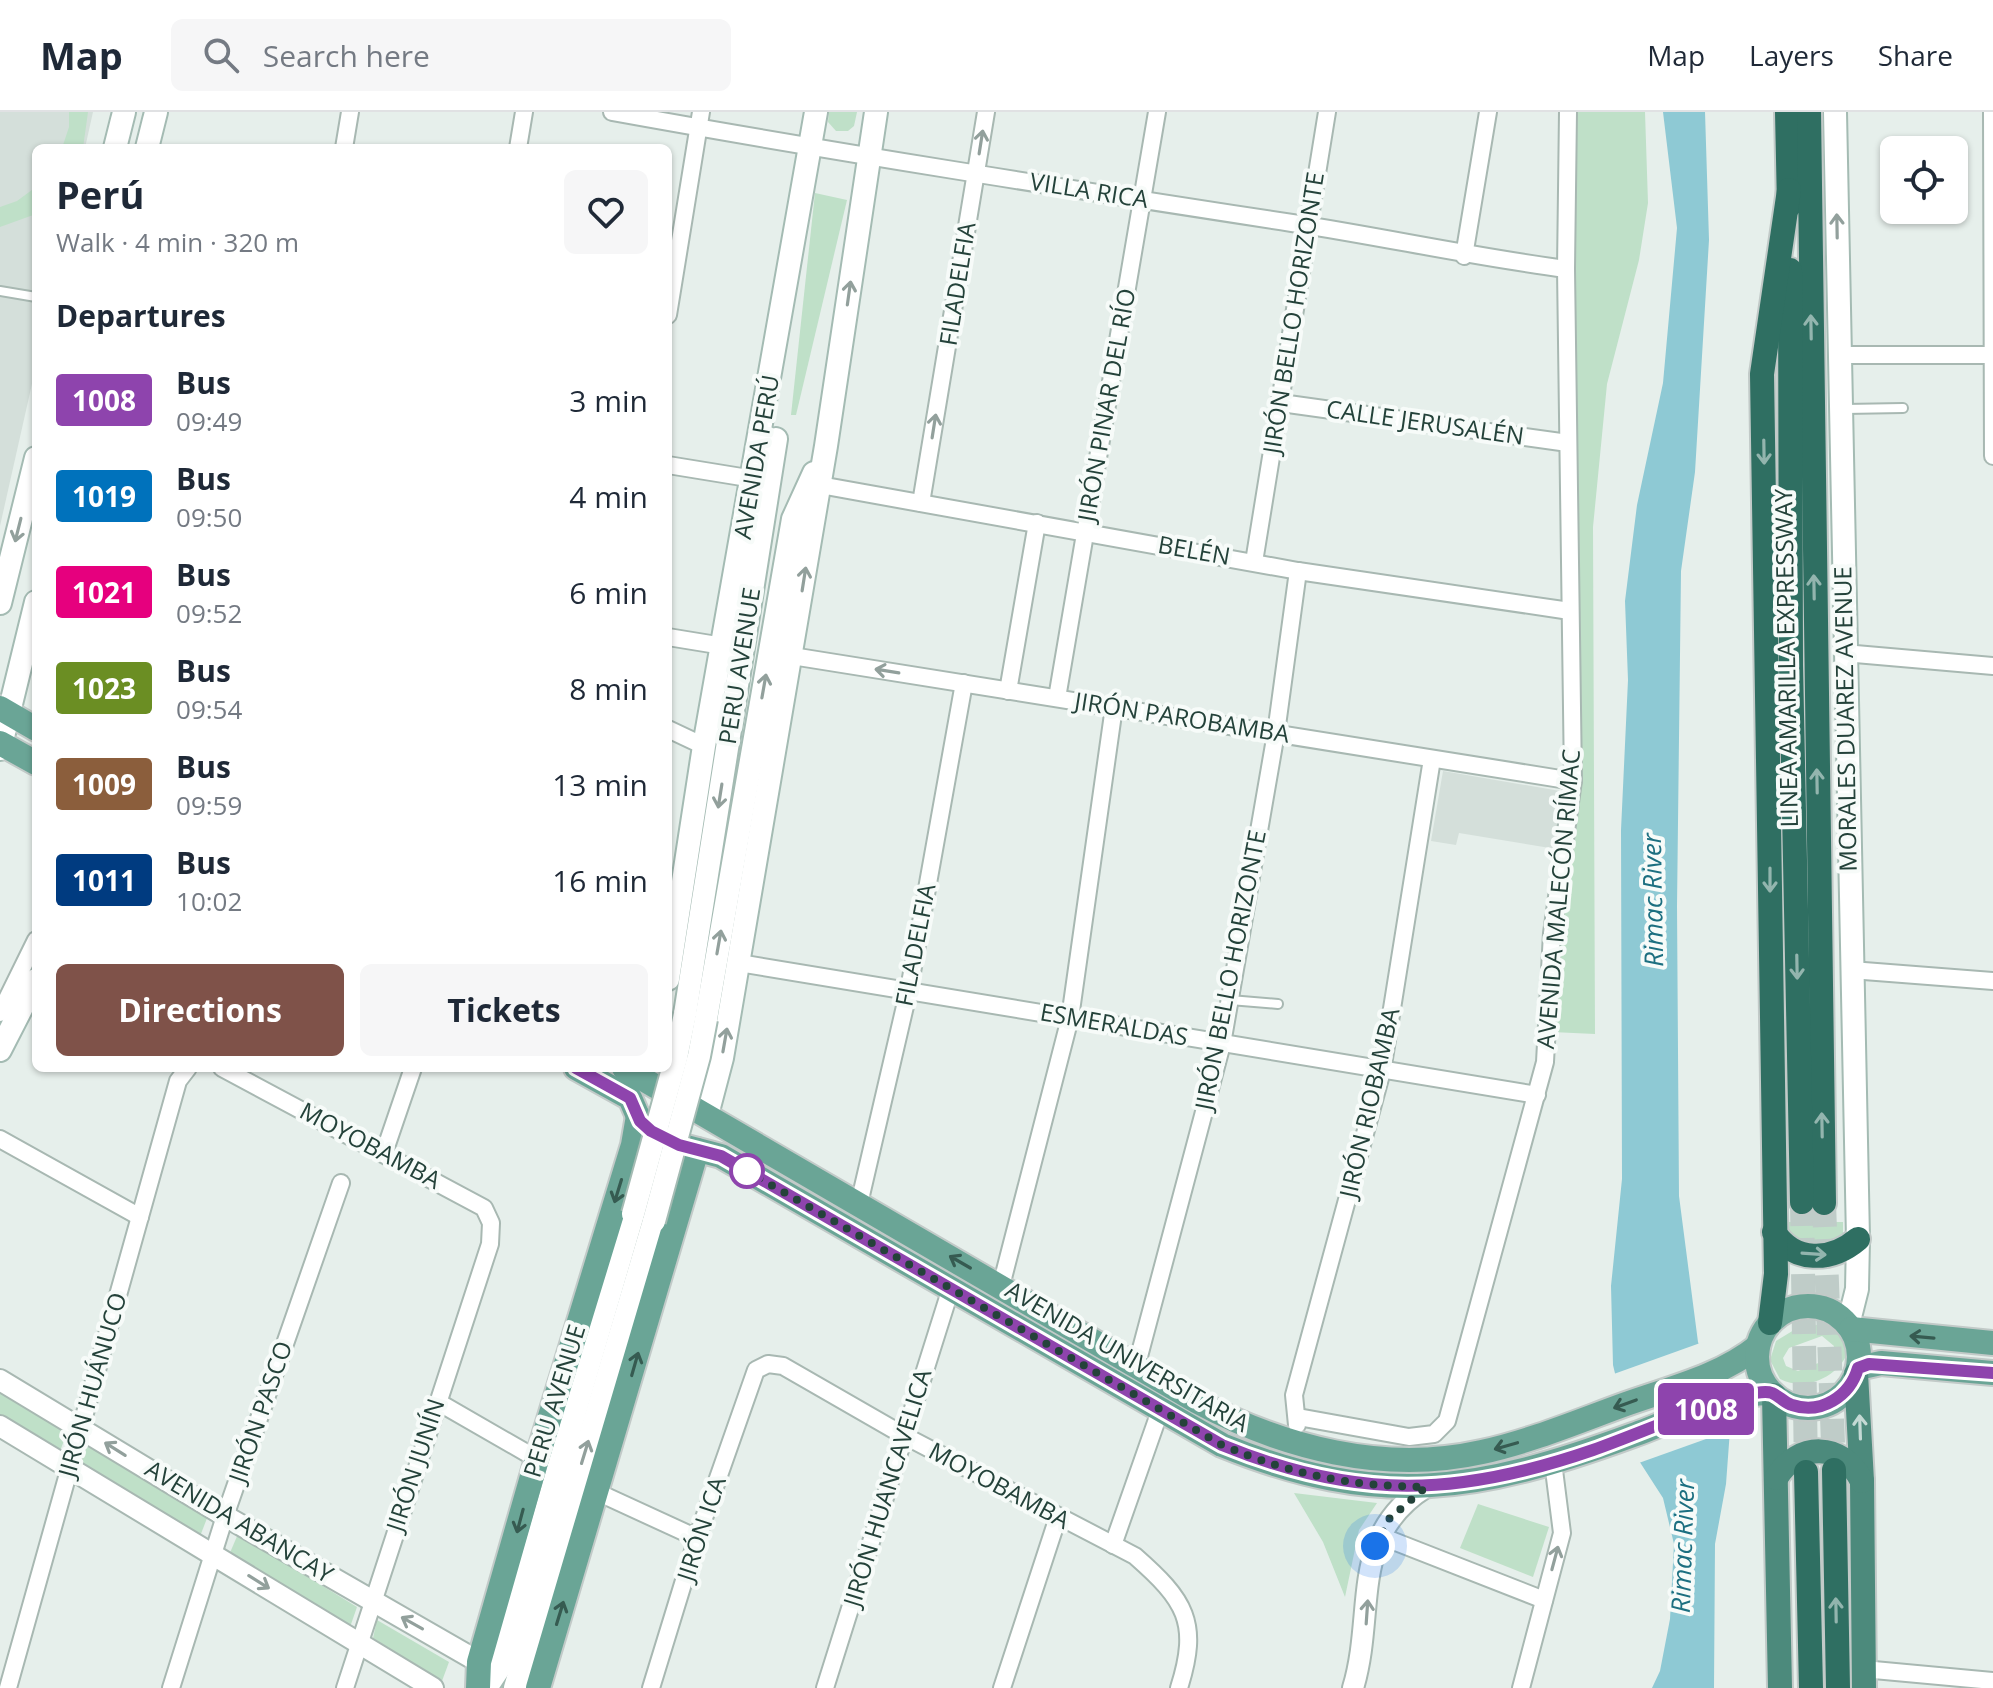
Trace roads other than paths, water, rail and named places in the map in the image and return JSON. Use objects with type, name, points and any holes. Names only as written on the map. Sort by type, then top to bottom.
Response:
[{"type":"highway","name":"LINEA AMARILLA EXPRESSWAY","points":[[1787,112],[1791,665],[1813,1203],[1809,112]]},
{"type":"highway","points":[[1770,1323],[1775,1305],[1762,374],[1789,190]]},
{"type":"highway","points":[[1774,1232],[1792,1250],[1815,1256],[1838,1253],[1858,1239]]},
{"type":"highway","points":[[1857,1371],[1862,1481],[1863,1678]]},
{"type":"highway","points":[[1773,1394],[1780,1688]]},
{"type":"highway","points":[[1776,1478],[1794,1457],[1820,1450],[1846,1459],[1862,1481]]},
{"type":"highway","points":[[1834,1470],[1838,1688]]},
{"type":"highway","points":[[1806,1472],[1811,1688]]},
{"type":"main road","points":[[116,144],[124,112]]},
{"type":"main road","points":[[148,144],[156,112]]},
{"type":"main road","name":"PERU AVENUE","points":[[695,1016],[780,415],[798,219],[816,112]]},
{"type":"main road","points":[[869,156],[876,112]]},
{"type":"main road","name":"MORALES DUAREZ AVENUE","points":[[1835,112],[1858,1239],[1857,1289],[1850,1327]]},
{"type":"main road","name":"PERU AVENUE","points":[[695,1016],[793,519],[826,446],[869,156]]},
{"type":"main road","name":"AVENIDA PERÚ","points":[[672,953],[704,746],[798,219]]},
{"type":"main road","points":[[707,1115],[739,963],[826,446]]},
{"type":"main road","points":[[0,603],[32,474]]},
{"type":"main road","points":[[32,616],[4,710],[1,746],[32,761]]},
{"type":"main road","points":[[4,710],[32,727]]},
{"type":"main road","points":[[0,1050],[32,988]]},
{"type":"main road","points":[[486,1688],[500,1667],[699,1056],[695,1016]]},
{"type":"main road","name":"AVENIDA UNIVERSITARIA","points":[[583,1072],[630,1098],[645,1127],[662,1138],[721,1156],[1222,1445],[1272,1466],[1321,1480],[1368,1487],[1426,1487],[1481,1480],[1590,1451],[1733,1399],[1773,1394]]},
{"type":"main road","name":"AVENIDA UNIVERSITARIA","points":[[649,1075],[707,1115],[1230,1419],[1293,1442],[1371,1458],[1421,1460],[1480,1453],[1580,1421],[1722,1369],[1758,1346]]},
{"type":"main road","name":"PERU AVENUE","points":[[478,1688],[479,1662],[633,1145],[638,1116]]},
{"type":"main road","points":[[538,1688],[697,1150]]},
{"type":"main road","name":"PERU AVENUE","points":[[515,1688],[644,1218]]},
{"type":"main road","points":[[1816,1306],[1839,1316],[1850,1327],[1858,1347],[1857,1371],[1843,1394],[1821,1406],[1796,1407],[1773,1394],[1759,1371],[1758,1346],[1770,1323],[1790,1308],[1816,1306]]},
{"type":"main road","points":[[1850,1327],[1993,1343]]},
{"type":"main road","points":[[1857,1371],[1881,1363],[1993,1373]]},
{"type":"street","points":[[345,144],[350,112]]},
{"type":"street","points":[[519,144],[524,112]]},
{"type":"street","name":"VILLA RICA","points":[[612,112],[700,120],[810,148],[1307,225],[1464,256],[1566,269]]},
{"type":"street","name":"FILADELFIA","points":[[921,503],[986,112]]},
{"type":"street","name":"JIRÓN PINAR DEL RÍO","points":[[1057,698],[1157,112]]},
{"type":"street","name":"JIRÓN BELLO HORIZONTE","points":[[1254,562],[1327,112]]},
{"type":"street","points":[[1464,256],[1488,112]]},
{"type":"street","name":"AVENIDA MALECÓN RÍMAC","points":[[1298,1417],[1409,1437],[1434,1434],[1447,1421],[1545,1062],[1552,933],[1573,781],[1566,269],[1568,112]]},
{"type":"street","points":[[1992,112],[1993,456]]},
{"type":"street","points":[[672,291],[700,120]]},
{"type":"street","points":[[1839,355],[1992,355]]},
{"type":"street","name":"CALLE JERUSALÉN","points":[[1281,403],[1568,443]]},
{"type":"street","points":[[672,466],[754,479]]},
{"type":"street","name":"BELÉN","points":[[820,485],[1298,571],[1570,611]]},
{"type":"street","points":[[1008,691],[1037,523]]},
{"type":"street","name":"JIRÓN BELLO HORIZONTE","points":[[1137,1364],[1222,1044],[1276,733],[1298,571]]},
{"type":"street","points":[[672,638],[723,646]]},
{"type":"street","points":[[1844,653],[1993,666]]},
{"type":"street","name":"JIRÓN PAROBAMBA","points":[[792,656],[1573,781]]},
{"type":"street","name":"FILADELFIA","points":[[859,1204],[909,989],[964,683]]},
{"type":"street","points":[[1001,1286],[1070,1018],[1114,707]]},
{"type":"street","points":[[672,731],[704,746]]},
{"type":"street","name":"JIRÓN RIOBAMBA","points":[[1293,1442],[1298,1417],[1294,1395],[1382,1071],[1432,759]]},
{"type":"street","points":[[0,1013],[32,948]]},
{"type":"street","name":"ESMERALDAS","points":[[739,963],[1537,1095]]},
{"type":"street","points":[[1851,970],[1993,981]]},
{"type":"street","name":"MOYOBAMBA","points":[[230,1072],[484,1208],[491,1223],[490,1244]]},
{"type":"street","points":[[384,1153],[412,1072]]},
{"type":"street","name":"JIRÓN HUÁNUCO","points":[[8,1688],[183,1075]]},
{"type":"street","points":[[0,1139],[140,1217]]},
{"type":"street","name":"JIRÓN PASCO","points":[[171,1688],[225,1516],[341,1183]]},
{"type":"street","name":"JIRÓN JUNÍN","points":[[345,1688],[490,1244]]},
{"type":"street","name":"JIRÓN HUANCAVELICA","points":[[825,1688],[951,1288]]},
{"type":"street","name":"MOYOBAMBA","points":[[756,1370],[768,1364],[783,1366],[903,1435],[1113,1545],[1146,1566],[1168,1585],[1183,1607],[1190,1630],[1189,1658],[1179,1688]]},
{"type":"street","name":"JIRÓN ICA","points":[[651,1688],[697,1538],[756,1370]]},
{"type":"street","name":"AVENIDA ABANCAY","points":[[0,1380],[225,1516],[479,1662]]},
{"type":"street","points":[[438,1402],[537,1459]]},
{"type":"street","points":[[1113,1545],[1160,1411]]},
{"type":"street","name":"AVENIDA ABANCAY","points":[[0,1426],[433,1688]]},
{"type":"street","points":[[1521,1688],[1562,1533],[1553,1462]]},
{"type":"street","points":[[1353,1688],[1366,1627],[1368,1583],[1378,1535],[1396,1510],[1426,1487]]},
{"type":"street","points":[[597,1492],[697,1538]]},
{"type":"street","points":[[1002,1688],[1058,1517]]},
{"type":"street","points":[[1378,1535],[1544,1600]]},
{"type":"street","points":[[1863,1678],[1993,1681]]},
{"type":"lane","points":[[0,291],[32,296]]},
{"type":"lane","points":[[1840,409],[1903,408]]},
{"type":"lane","points":[[1229,1000],[1278,1004]]},
{"type":"water","name":"Rimac River","points":[[1663,112],[1705,112],[1709,240],[1695,472],[1681,571],[1677,906],[1679,1196],[1698,1342],[1730,1430],[1726,1484],[1715,1544],[1714,1688],[1652,1688],[1660,1671],[1670,1619],[1674,1544],[1663,1498],[1634,1453],[1613,1365],[1611,1286],[1622,1179],[1621,830],[1628,680],[1625,601],[1637,505],[1663,383],[1677,228]]},
{"type":"tunnel","points":[[1802,1202],[1806,1472]]},
{"type":"tunnel","points":[[1824,1203],[1834,1470]]}]
